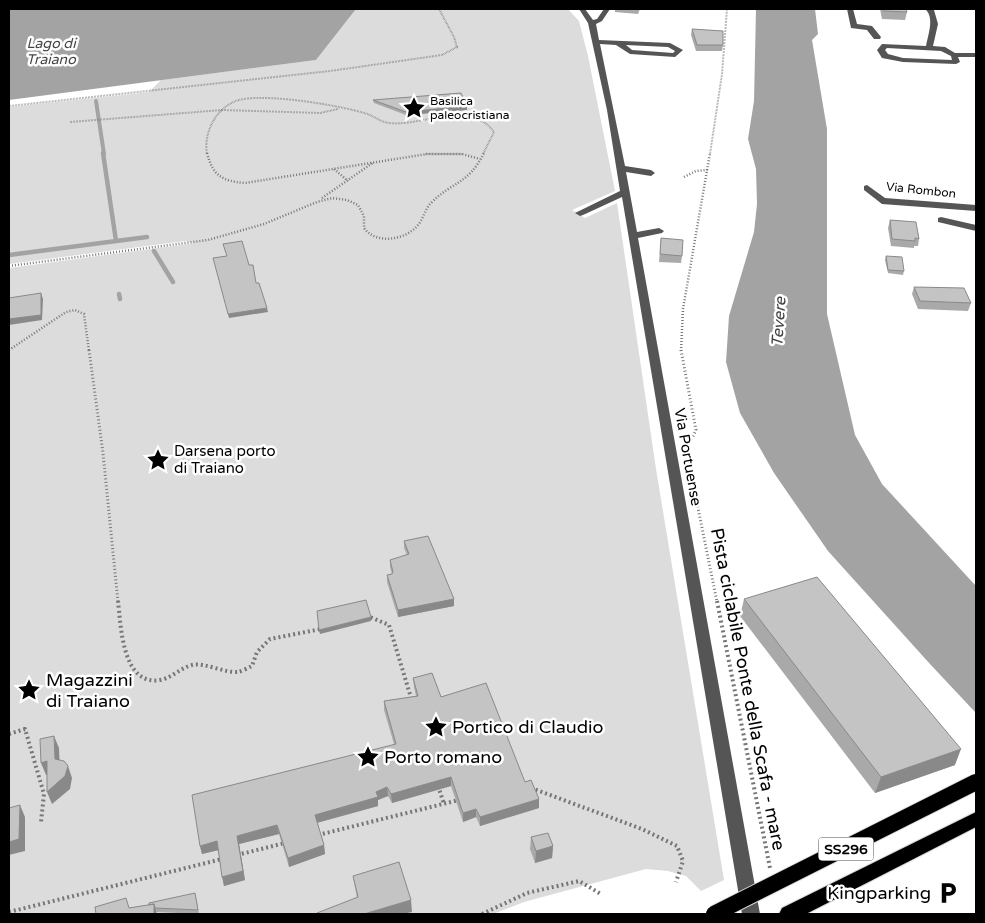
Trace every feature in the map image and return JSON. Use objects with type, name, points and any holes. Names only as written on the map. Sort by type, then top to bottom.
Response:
[{"type":"main road","name":"SS296","points":[[714,914],[976,782]]},
{"type":"main road","name":"SS296","points":[[788,914],[976,819]]},
{"type":"street","name":"Via Portuense","points":[[582,9],[592,23],[597,42],[621,168],[751,914]]},
{"type":"street","points":[[592,23],[600,20],[607,9]]},
{"type":"street","points":[[850,9],[854,26],[869,28],[877,37]]},
{"type":"street","points":[[928,9],[931,10],[934,24],[929,49]]},
{"type":"street","points":[[597,42],[670,45],[680,50],[675,55],[630,52],[618,43]]},
{"type":"street","points":[[954,55],[956,62],[903,60],[885,56],[881,50],[886,46],[942,49],[954,55],[976,56]]},
{"type":"street","points":[[621,168],[651,173]]},
{"type":"street","name":"Via Rombon","points":[[867,188],[882,201],[976,208]]},
{"type":"street","points":[[580,213],[625,192]]},
{"type":"street","points":[[941,220],[976,228]]},
{"type":"street","points":[[633,236],[659,231]]},
{"type":"path","points":[[9,106],[330,71],[442,55],[457,46],[439,9]]},
{"type":"path","points":[[688,460],[686,450],[696,430],[680,346],[684,309],[708,170],[722,74],[727,9]]},
{"type":"path","points":[[9,266],[208,240],[264,224],[317,202],[332,198],[354,202],[364,216],[366,232],[376,237],[399,237],[411,232],[421,222],[428,206],[434,200],[458,186],[471,175],[494,132],[484,120],[462,116],[392,123],[378,120],[365,112],[342,108],[282,100],[241,99],[222,110],[206,135],[205,144],[212,168],[221,178],[232,182],[245,183],[443,153],[462,154],[480,158]]},
{"type":"path","points":[[70,122],[222,110],[320,113],[342,108]]},
{"type":"path","points":[[317,202],[376,162]]},
{"type":"path","points":[[334,169],[348,181]]},
{"type":"path","points":[[684,177],[696,171],[708,170]]},
{"type":"path","points":[[9,350],[66,312],[74,310],[84,314],[103,454],[123,647],[136,672],[146,680],[160,680],[173,676],[192,665],[238,672],[252,666],[257,652],[270,640],[322,628]]},
{"type":"path","name":"Pista ciclabile Ponte della Scafa - mare","points":[[696,499],[772,878]]},
{"type":"path","points":[[360,619],[370,617],[389,625],[415,710]]},
{"type":"path","points":[[9,734],[25,730],[36,769],[45,790],[45,807],[41,822]]},
{"type":"path","points":[[438,785],[444,804]]},
{"type":"path","points":[[522,786],[540,790],[642,829],[677,846],[683,861],[676,882]]},
{"type":"path","points":[[308,838],[461,799]]},
{"type":"path","points":[[9,912],[289,842]]},
{"type":"path","points":[[482,914],[527,893],[579,881],[601,894]]},
{"type":"shaded area","points":[[356,9],[568,9],[579,21],[588,56],[615,191],[572,210],[585,218],[617,203],[656,469],[724,880],[701,891],[686,876],[668,871],[646,869],[524,902],[493,914],[9,914],[9,268],[195,243],[185,241],[9,264],[9,107],[149,92],[161,80],[316,60]]},
{"type":"water","name":"Lago di Traiano","points":[[9,9],[356,9],[316,60],[9,100]]},
{"type":"water","name":"Tevere","points":[[756,9],[815,9],[818,34],[812,40],[827,129],[827,314],[855,435],[882,484],[976,586],[976,713],[828,551],[774,473],[740,413],[726,362],[729,316],[754,232],[757,204],[756,169],[748,139],[754,101]]},
{"type":"building","points":[[883,9],[906,9],[907,12],[884,11]]},
{"type":"building","points":[[692,29],[723,31],[723,45],[697,45]]},
{"type":"building","points":[[461,93],[467,106],[406,112],[373,100]]},
{"type":"building","points":[[890,220],[916,222],[919,239],[915,238],[915,241],[892,239]]},
{"type":"building","points":[[661,238],[683,240],[682,256],[660,254]]},
{"type":"building","points":[[242,241],[249,265],[253,265],[256,283],[259,283],[267,308],[228,314],[213,258],[227,256],[223,244]]},
{"type":"building","points":[[886,256],[902,257],[904,271],[888,270]]},
{"type":"building","points":[[914,287],[964,288],[971,303],[920,301]]},
{"type":"building","points":[[41,293],[41,315],[9,319],[9,298]]},
{"type":"building","points":[[428,536],[454,599],[398,610],[387,575],[393,572],[390,560],[409,554],[404,541]]},
{"type":"building","points":[[817,577],[961,749],[881,777],[744,599]]},
{"type":"building","points":[[366,600],[371,617],[319,630],[317,611]]},
{"type":"building","points":[[432,673],[441,697],[486,683],[525,782],[531,780],[539,799],[480,817],[476,809],[463,813],[451,777],[391,794],[387,787],[376,792],[378,797],[315,815],[324,845],[288,858],[277,825],[237,836],[243,871],[222,877],[217,841],[200,846],[192,795],[396,744],[384,701],[418,696],[413,678]]},
{"type":"building","points":[[54,736],[55,759],[64,761],[68,766],[65,776],[47,792],[47,761],[41,763],[40,739]]},
{"type":"building","points":[[20,805],[19,839],[9,842],[9,808]]},
{"type":"building","points":[[548,833],[553,846],[536,851],[531,837]]},
{"type":"building","points":[[399,862],[411,900],[364,914],[317,913],[358,897],[353,876]]},
{"type":"building","points":[[195,893],[198,910],[155,908],[154,904],[149,905],[149,903]]},
{"type":"building","points":[[126,898],[129,908],[154,904],[154,914],[96,914],[95,907]]},
{"type":"waterway","points":[[96,101],[104,154]]},
{"type":"waterway","points":[[103,153],[116,241]]},
{"type":"waterway","points":[[9,255],[147,237]]},
{"type":"waterway","points":[[154,251],[173,282]]},
{"type":"waterway","points":[[119,294],[120,299]]},
{"type":"place","name":"Basilica paleocristiana","points":[[414,108]]},
{"type":"place","name":"Darsena porto di Traiano","points":[[158,460]]},
{"type":"place","name":"Magazzini di Traiano","points":[[29,690]]},
{"type":"place","name":"Portico di Claudio","points":[[436,727]]},
{"type":"place","name":"Porto romano","points":[[368,757]]},
{"type":"place","name":"Kingparking","points":[[948,893]]}]
